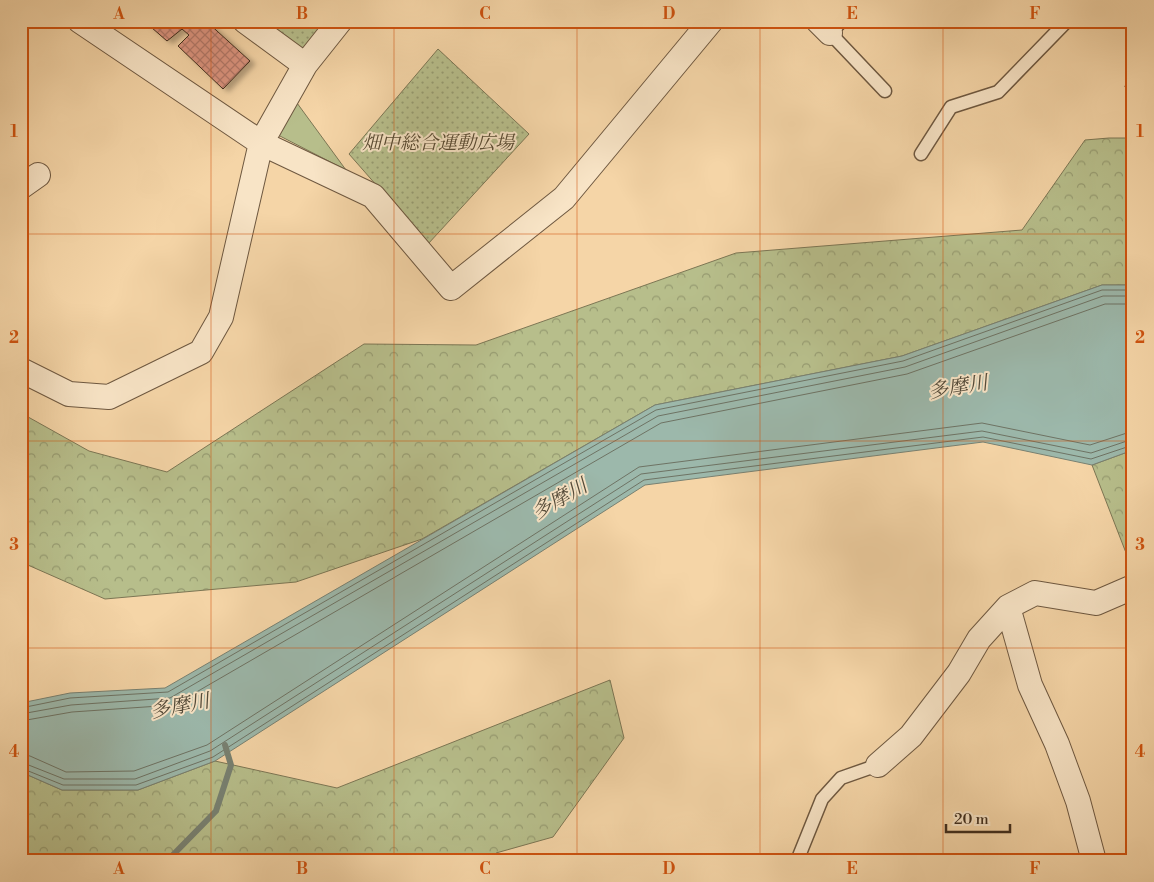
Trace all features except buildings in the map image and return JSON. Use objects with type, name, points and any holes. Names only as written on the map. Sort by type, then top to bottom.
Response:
[{"type":"street","points":[[80,21],[261,143],[373,196],[451,288],[564,198],[711,21]]},
{"type":"street","points":[[245,21],[304,66]]},
{"type":"street","points":[[21,370],[70,394],[109,397],[201,352],[221,318],[261,143],[304,66],[340,21]]},
{"type":"street","points":[[878,765],[911,736],[959,673],[979,639],[1008,608],[1035,593],[1096,603],[1129,591],[1133,587]]},
{"type":"street","points":[[1008,608],[1030,685],[1060,752],[1078,801],[1094,861]]},
{"type":"lane","points":[[922,154],[951,107],[998,92],[1067,21]]},
{"type":"lane","points":[[830,25],[885,91]]},
{"type":"lane","points":[[797,861],[822,799],[841,778],[878,765]]},
{"type":"green space","points":[[259,21],[325,21],[300,53]]},
{"type":"green space","name":"畑中総合運動広場","points":[[438,49],[529,134],[428,244],[349,154]]},
{"type":"green space","points":[[297,103],[346,170],[278,135]]},
{"type":"green space","points":[[1133,138],[1133,285],[1102,285],[902,356],[655,405],[422,539],[296,582],[105,599],[21,562],[21,413],[89,451],[167,472],[364,344],[476,345],[736,253],[1022,230],[1085,140]]},
{"type":"green space","points":[[1133,450],[1133,556],[1128,558],[1092,465]]},
{"type":"green space","points":[[610,680],[624,738],[553,837],[496,853],[496,861],[21,861],[21,772],[62,790],[138,790],[215,761],[337,788]]},
{"type":"water","name":"多摩川","points":[[1102,285],[1133,285],[1133,450],[1092,465],[983,442],[645,485],[215,761],[138,790],[62,790],[21,772],[21,703],[70,693],[165,688],[655,405],[902,356]]},
{"type":"waterway","points":[[167,861],[216,811],[231,765],[225,745]]}]
